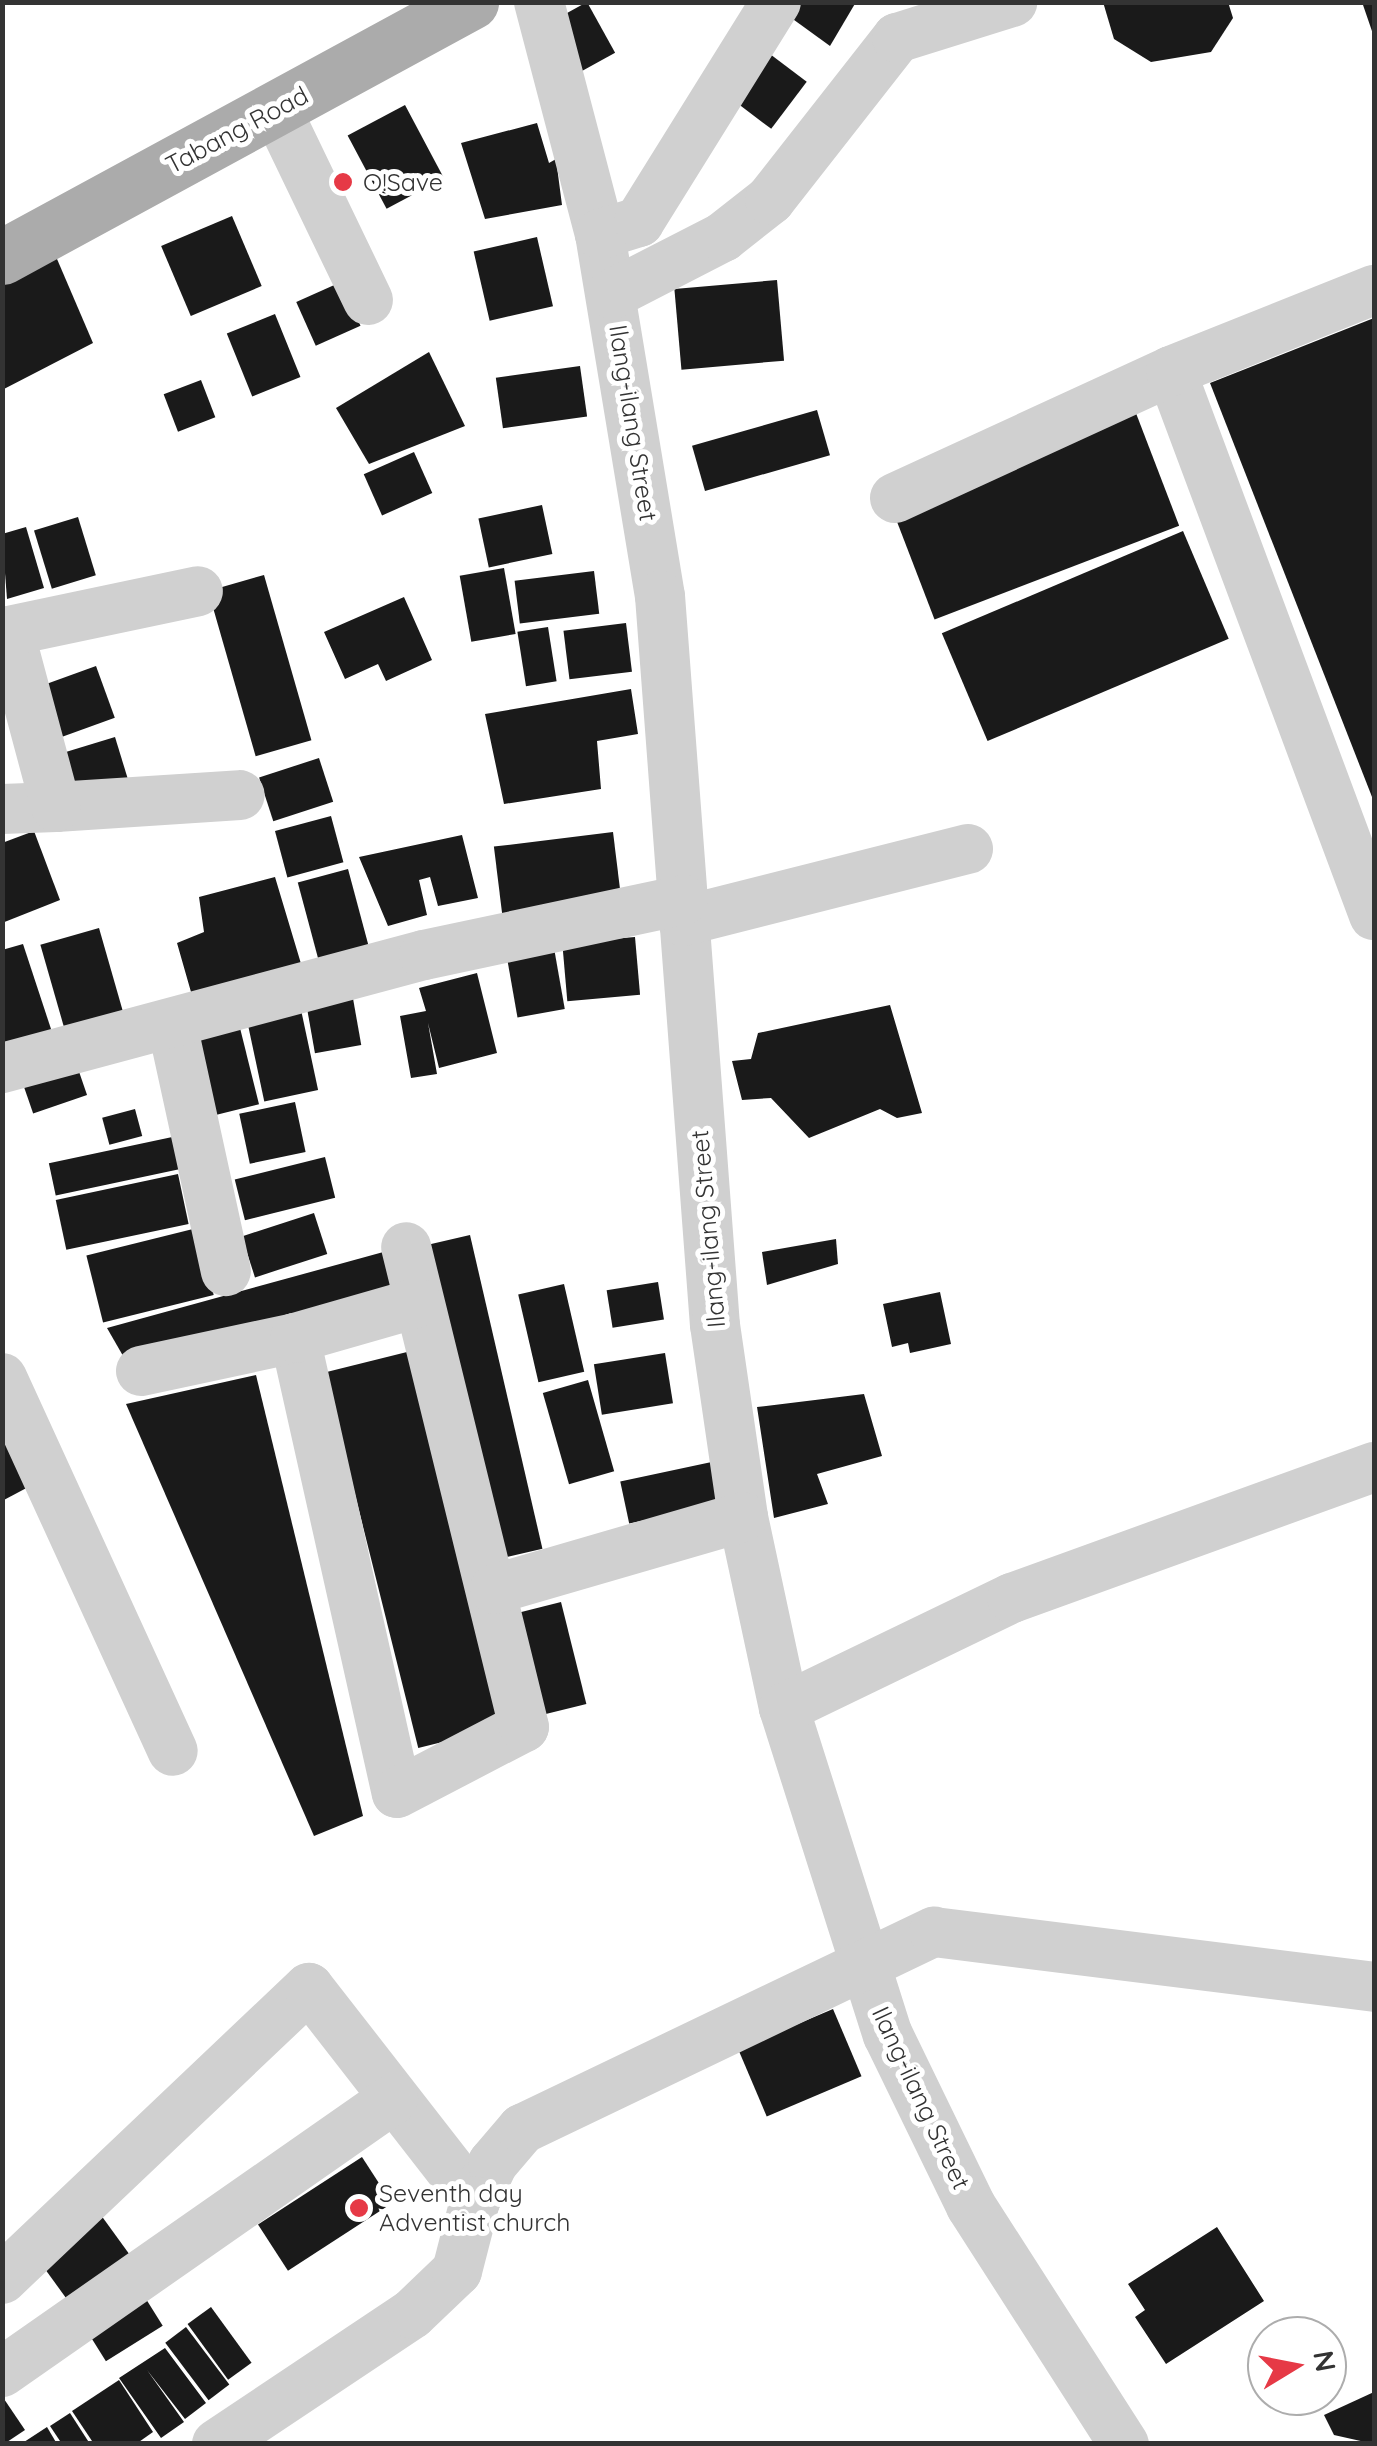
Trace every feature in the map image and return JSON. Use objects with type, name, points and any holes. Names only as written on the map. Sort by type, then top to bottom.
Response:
[{"type":"main road","name":"Tabang Road","points":[[2,256],[471,2]]},
{"type":"street","name":"Ilang-ilang Street","points":[[539,2],[600,234],[660,596],[715,1325],[743,1517],[784,1708],[888,2036],[971,2206],[1124,2444]]},
{"type":"street","points":[[600,234],[639,222],[776,2]]},
{"type":"street","points":[[612,294],[723,236],[770,200],[897,38],[1012,2]]},
{"type":"street","points":[[276,109],[368,300]]},
{"type":"street","points":[[895,498],[1171,371],[1374,290]]},
{"type":"street","points":[[1171,371],[1374,915]]},
{"type":"street","points":[[56,807],[9,631],[198,591]]},
{"type":"street","points":[[2,809],[240,795]]},
{"type":"street","points":[[2,1068],[424,955],[683,911],[968,849]]},
{"type":"street","points":[[172,1024],[226,1272]]},
{"type":"street","points":[[295,1338],[397,1793],[524,1727],[495,1590],[417,1303],[406,1247]]},
{"type":"street","points":[[140,1370],[295,1338],[417,1303]]},
{"type":"street","points":[[2,1378],[172,1751]]},
{"type":"street","points":[[784,1708],[1012,1598],[1374,1467]]},
{"type":"street","points":[[495,1590],[743,1517]]},
{"type":"street","points":[[235,2439],[412,2314],[457,2271],[475,2200],[493,2163],[522,2128],[865,1968],[901,1943],[934,1932],[1374,1987]]},
{"type":"street","points":[[2,2279],[309,1988],[392,2100],[475,2200]]},
{"type":"street","points":[[2,2372],[392,2100]]},
{"type":"building","points":[[587,2],[615,53],[578,73],[550,22]]},
{"type":"building","points":[[800,2],[856,2],[830,46],[790,17]]},
{"type":"building","points":[[1103,2],[1228,2],[1233,18],[1211,52],[1151,62],[1114,39]]},
{"type":"building","points":[[1362,2],[1374,2],[1374,37]]},
{"type":"building","points":[[762,48],[807,82],[771,129],[726,95]]},
{"type":"building","points":[[405,105],[444,178],[387,209],[348,136]]},
{"type":"building","points":[[537,123],[549,163],[556,159],[562,205],[485,219],[461,143]]},
{"type":"building","points":[[232,216],[262,286],[191,316],[161,246]]},
{"type":"building","points":[[537,237],[553,306],[490,321],[474,252]]},
{"type":"building","points":[[54,252],[93,343],[2,390],[2,277]]},
{"type":"building","points":[[777,280],[784,361],[681,370],[674,289]]},
{"type":"building","points":[[341,282],[361,326],[316,346],[296,302]]},
{"type":"building","points":[[275,314],[300,377],[252,397],[227,333]]},
{"type":"building","points":[[1374,318],[1374,802],[1210,383]]},
{"type":"building","points":[[429,352],[465,426],[369,464],[336,408]]},
{"type":"building","points":[[580,366],[587,417],[503,428],[496,378]]},
{"type":"building","points":[[201,380],[215,417],[178,432],[164,394]]},
{"type":"building","points":[[1134,408],[1179,526],[935,620],[889,502]]},
{"type":"building","points":[[817,410],[830,455],[705,491],[692,446]]},
{"type":"building","points":[[414,452],[432,493],[382,515],[364,474]]},
{"type":"building","points":[[542,505],[552,554],[489,567],[478,519]]},
{"type":"building","points":[[78,517],[96,575],[52,589],[34,530]]},
{"type":"building","points":[[26,527],[44,588],[7,599],[2,534]]},
{"type":"building","points":[[1183,531],[1229,639],[988,741],[942,633]]},
{"type":"building","points":[[504,568],[516,634],[471,642],[460,576]]},
{"type":"building","points":[[594,571],[599,614],[520,623],[515,581]]},
{"type":"building","points":[[264,575],[311,740],[256,756],[208,591]]},
{"type":"building","points":[[404,597],[432,660],[386,681],[378,664],[345,679],[324,632]]},
{"type":"building","points":[[626,623],[632,672],[569,679],[563,631]]},
{"type":"building","points":[[548,627],[557,681],[526,686],[517,632]]},
{"type":"building","points":[[96,666],[115,718],[57,739],[39,687]]},
{"type":"building","points":[[631,689],[638,734],[597,741],[601,789],[504,804],[485,714]]},
{"type":"building","points":[[115,737],[129,784],[78,800],[63,753]]},
{"type":"building","points":[[319,758],[333,802],[273,821],[259,777]]},
{"type":"building","points":[[331,816],[343,862],[287,877],[275,831]]},
{"type":"building","points":[[34,831],[60,900],[2,923],[2,843]]},
{"type":"building","points":[[613,832],[621,899],[502,914],[494,847]]},
{"type":"building","points":[[462,835],[478,898],[438,906],[430,877],[419,880],[427,915],[388,926],[359,857]]},
{"type":"building","points":[[348,869],[369,948],[319,962],[298,882]]},
{"type":"building","points":[[275,877],[302,967],[195,1006],[177,943],[204,932],[199,897]]},
{"type":"building","points":[[99,928],[124,1016],[66,1033],[40,945]]},
{"type":"building","points":[[635,937],[640,995],[567,1001],[562,943]]},
{"type":"building","points":[[23,944],[52,1032],[2,1048],[2,950]]},
{"type":"building","points":[[554,948],[565,1009],[517,1017],[507,956]]},
{"type":"building","points":[[477,973],[497,1053],[439,1068],[428,1023],[437,1074],[411,1078],[400,1016],[426,1011],[419,988]]},
{"type":"building","points":[[351,987],[361,1045],[315,1053],[305,995]]},
{"type":"building","points":[[300,1005],[318,1090],[264,1102],[246,1016]]},
{"type":"building","points":[[890,1005],[922,1113],[897,1118],[880,1109],[809,1138],[771,1098],[742,1100],[732,1061],[751,1059],[758,1033]]},
{"type":"building","points":[[237,1016],[259,1104],[206,1118],[184,1029]]},
{"type":"building","points":[[75,1060],[87,1095],[33,1114],[21,1079]]},
{"type":"building","points":[[295,1102],[306,1152],[250,1164],[239,1114]]},
{"type":"building","points":[[135,1109],[142,1136],[109,1145],[102,1118]]},
{"type":"building","points":[[177,1136],[184,1168],[56,1196],[49,1163]]},
{"type":"building","points":[[325,1157],[335,1198],[245,1220],[235,1179]]},
{"type":"building","points":[[178,1174],[189,1224],[66,1250],[56,1200]]},
{"type":"building","points":[[314,1213],[327,1254],[255,1277],[242,1236]]},
{"type":"building","points":[[197,1228],[214,1295],[103,1323],[86,1256]]},
{"type":"building","points":[[470,1235],[542,1549],[492,1560],[419,1247]]},
{"type":"building","points":[[836,1239],[838,1264],[767,1285],[762,1252]]},
{"type":"building","points":[[387,1251],[403,1298],[130,1368],[107,1328]]},
{"type":"building","points":[[658,1282],[664,1320],[613,1328],[607,1290]]},
{"type":"building","points":[[564,1284],[584,1372],[538,1382],[518,1295]]},
{"type":"building","points":[[940,1292],[951,1344],[910,1353],[908,1343],[892,1347],[883,1304]]},
{"type":"building","points":[[411,1351],[505,1727],[418,1748],[325,1373]]},
{"type":"building","points":[[665,1353],[673,1403],[602,1415],[594,1364]]},
{"type":"building","points":[[256,1375],[363,1816],[314,1836],[126,1404]]},
{"type":"building","points":[[588,1380],[614,1471],[569,1484],[543,1393]]},
{"type":"building","points":[[864,1394],[882,1456],[817,1474],[828,1504],[774,1518],[757,1407]]},
{"type":"building","points":[[2,1423],[34,1484],[2,1501]]},
{"type":"building","points":[[721,1460],[730,1502],[629,1523],[620,1481]]},
{"type":"building","points":[[561,1602],[586,1704],[542,1715],[516,1613]]},
{"type":"building","points":[[833,2009],[862,2076],[767,2116],[738,2049]]},
{"type":"building","points":[[362,2157],[392,2203],[288,2271],[258,2225]]},
{"type":"building","points":[[98,2211],[134,2261],[72,2306],[36,2256]]},
{"type":"building","points":[[1217,2227],[1264,2301],[1166,2364],[1135,2317],[1145,2310],[1128,2284]]},
{"type":"building","points":[[141,2291],[163,2326],[106,2361],[84,2327]]},
{"type":"building","points":[[211,2307],[252,2363],[228,2380],[188,2324]]},
{"type":"building","points":[[186,2327],[229,2385],[209,2400],[165,2343]]},
{"type":"building","points":[[165,2348],[206,2403],[185,2419],[147,2370],[184,2422],[161,2438],[119,2378]]},
{"type":"building","points":[[119,2380],[153,2432],[136,2444],[94,2444],[72,2411]]},
{"type":"building","points":[[1374,2392],[1374,2444],[1334,2435],[1324,2416],[1347,2416],[1347,2404]]},
{"type":"building","points":[[2,2396],[25,2430],[4,2444],[2,2444]]},
{"type":"building","points":[[70,2413],[90,2444],[62,2444],[50,2426]]},
{"type":"building","points":[[47,2427],[57,2444],[21,2444]]},
{"type":"place","name":"O!Save","points":[[343,182]]},
{"type":"place","name":"Seventh day Adventist church","points":[[359,2208]]}]
